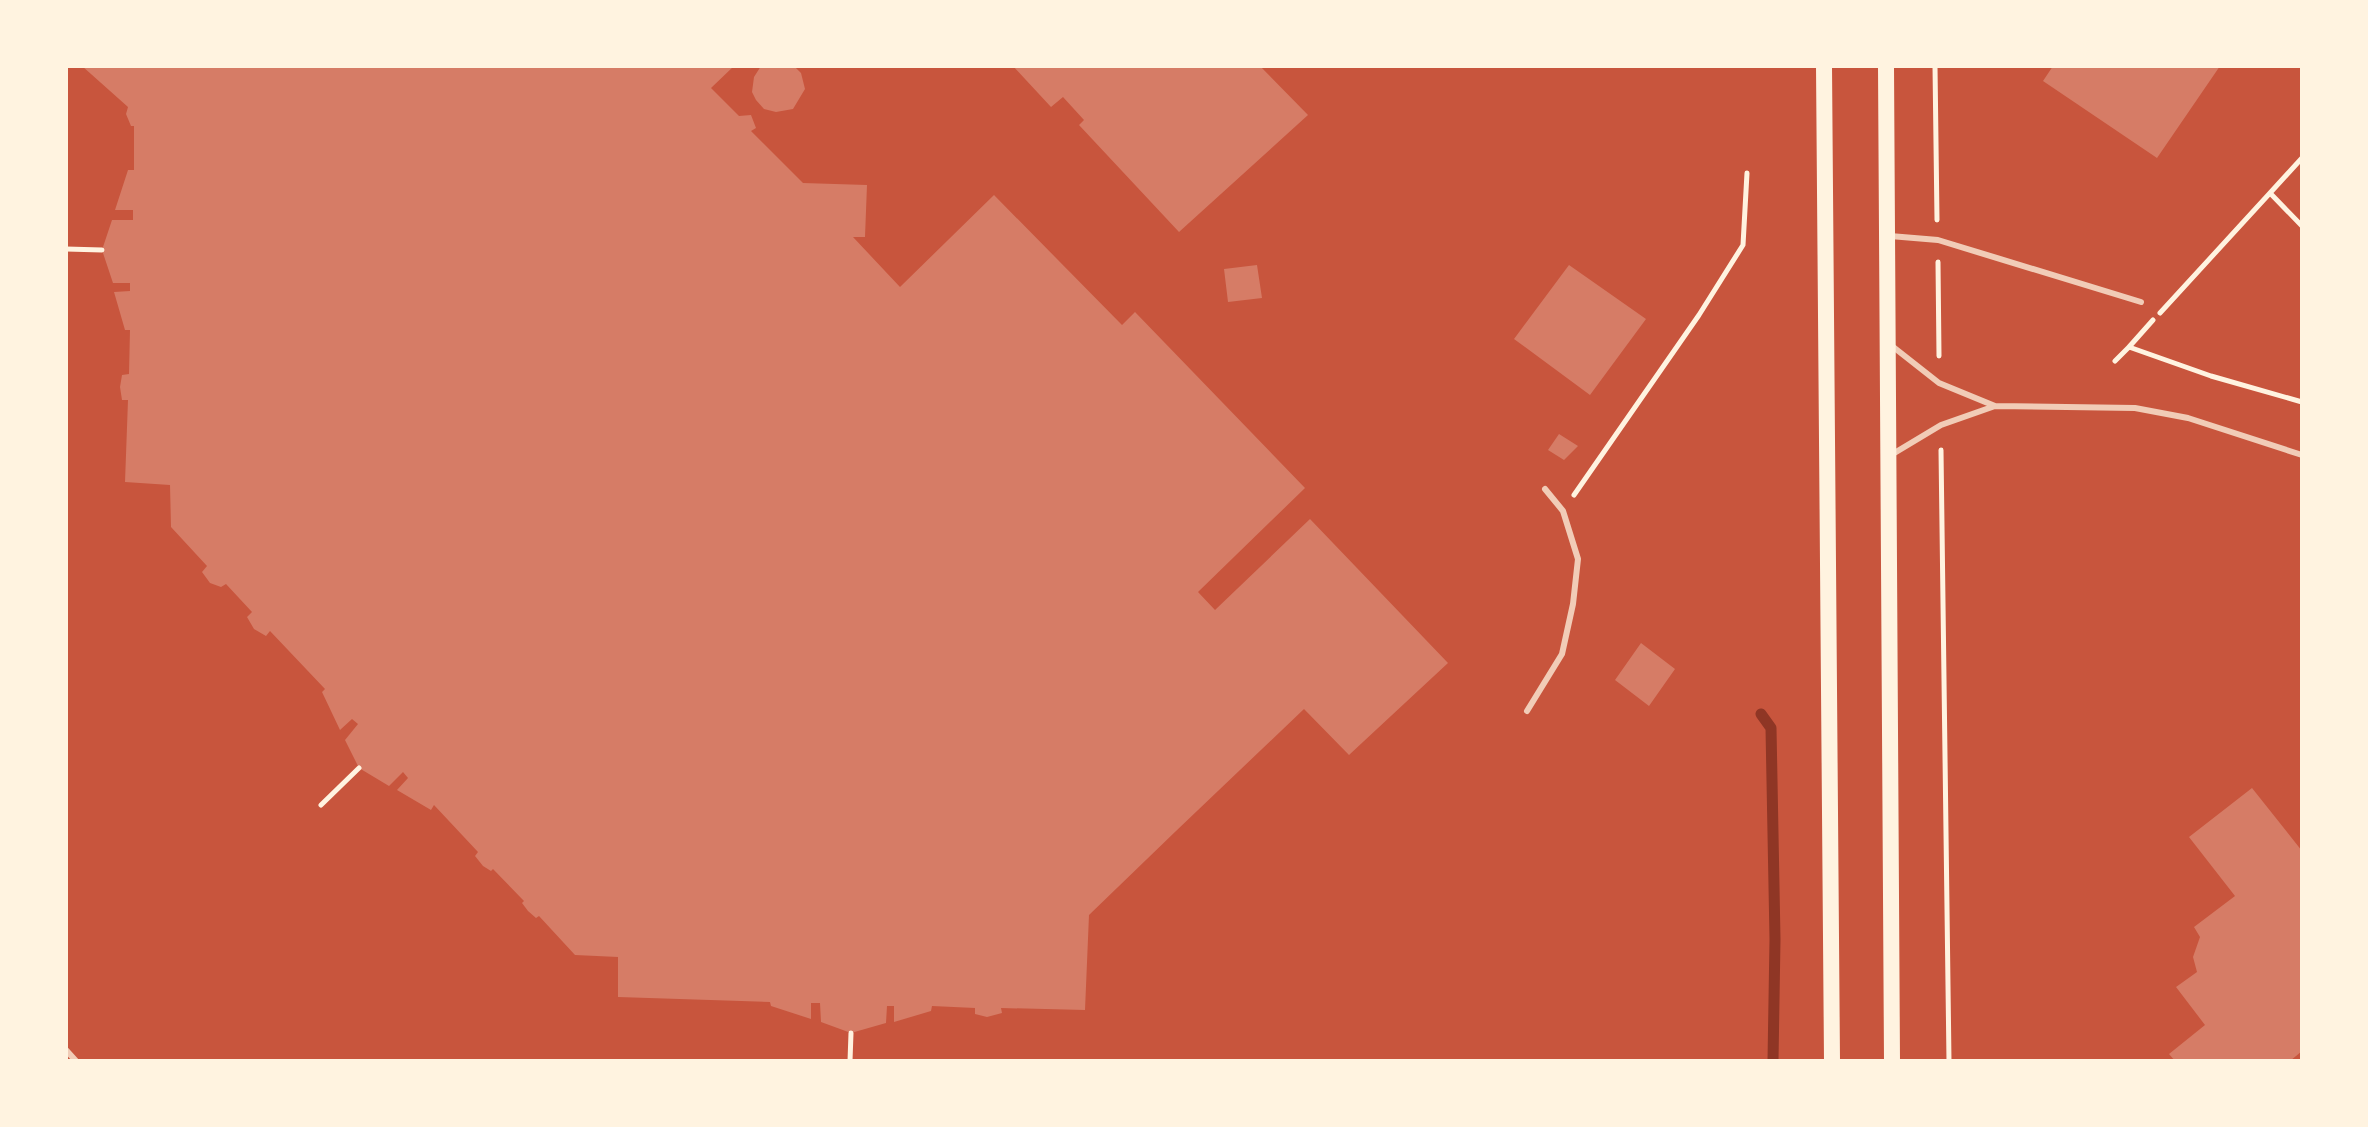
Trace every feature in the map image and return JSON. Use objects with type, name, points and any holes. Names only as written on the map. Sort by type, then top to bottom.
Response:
[{"type":"main road","points":[[1824,66],[1832,1061]]},
{"type":"main road","points":[[1886,66],[1892,1061]]},
{"type":"lane","points":[[1886,235],[1938,240],[2141,302]]},
{"type":"lane","points":[[1889,344],[1939,383],[1995,406]]},
{"type":"lane","points":[[1888,457],[1941,425],[1995,406],[2135,408],[2188,418],[2302,455]]},
{"type":"lane","points":[[1527,711],[1562,654],[1573,604],[1578,559],[1563,511],[1545,489]]},
{"type":"lane","points":[[66,1050],[76,1061]]},
{"type":"path","points":[[1935,66],[1939,383]]},
{"type":"path","points":[[2115,361],[2302,158]]},
{"type":"path","points":[[1563,511],[1699,315],[1743,245],[1747,173]]},
{"type":"path","points":[[2270,193],[2302,226]]},
{"type":"path","points":[[66,249],[102,250]]},
{"type":"path","points":[[2129,347],[2211,376],[2302,402]]},
{"type":"path","points":[[1941,425],[1949,1061]]},
{"type":"path","points":[[321,805],[359,768]]},
{"type":"path","points":[[850,1061],[851,1033]]},
{"type":"building","points":[[82,66],[734,66],[711,88],[739,116],[751,115],[756,128],[751,131],[803,183],[867,185],[865,237],[853,237],[900,287],[994,195],[1122,325],[1135,312],[1305,488],[1198,592],[1215,610],[1310,519],[1448,663],[1349,755],[1304,709],[1176,831],[1089,915],[1085,1010],[1001,1008],[1002,1013],[987,1017],[975,1014],[975,1008],[932,1006],[931,1011],[894,1022],[894,1006],[887,1006],[886,1023],[851,1033],[821,1022],[820,1003],[811,1003],[811,1019],[771,1006],[770,1002],[618,997],[618,957],[575,955],[539,916],[536,918],[528,911],[522,903],[524,901],[493,869],[491,871],[483,866],[475,856],[478,852],[434,805],[431,810],[397,790],[408,778],[403,772],[389,786],[359,768],[345,740],[358,724],[352,719],[340,730],[322,692],[325,689],[270,631],[266,636],[254,629],[247,617],[252,612],[226,584],[221,587],[210,583],[202,572],[207,566],[171,527],[170,485],[125,482],[128,400],[122,400],[120,387],[122,375],[129,374],[130,330],[125,330],[114,292],[130,291],[130,283],[113,283],[102,250],[112,220],[133,220],[133,210],[115,210],[128,170],[134,170],[134,126],[131,126],[126,114],[128,107]]},
{"type":"building","points":[[761,66],[794,66],[801,73],[805,89],[793,109],[776,112],[764,109],[756,100],[752,92],[754,77]]},
{"type":"building","points":[[1013,66],[1260,66],[1308,115],[1179,232],[1079,125],[1084,120],[1063,97],[1051,107]]},
{"type":"building","points":[[2053,66],[2220,66],[2157,158],[2043,81]]},
{"type":"building","points":[[1257,265],[1262,298],[1228,302],[1224,269]]},
{"type":"building","points":[[1569,265],[1646,319],[1590,395],[1514,339]]},
{"type":"building","points":[[1559,434],[1578,446],[1564,460],[1548,450]]},
{"type":"building","points":[[1641,643],[1675,669],[1649,706],[1615,680]]},
{"type":"building","points":[[2252,788],[2302,851],[2302,1051],[2290,1061],[2175,1061],[2169,1054],[2205,1025],[2176,987],[2197,972],[2193,957],[2200,937],[2194,927],[2235,896],[2189,837]]},
{"type":"waterway","points":[[1761,714],[1771,728],[1775,939],[1773,1061]]}]
